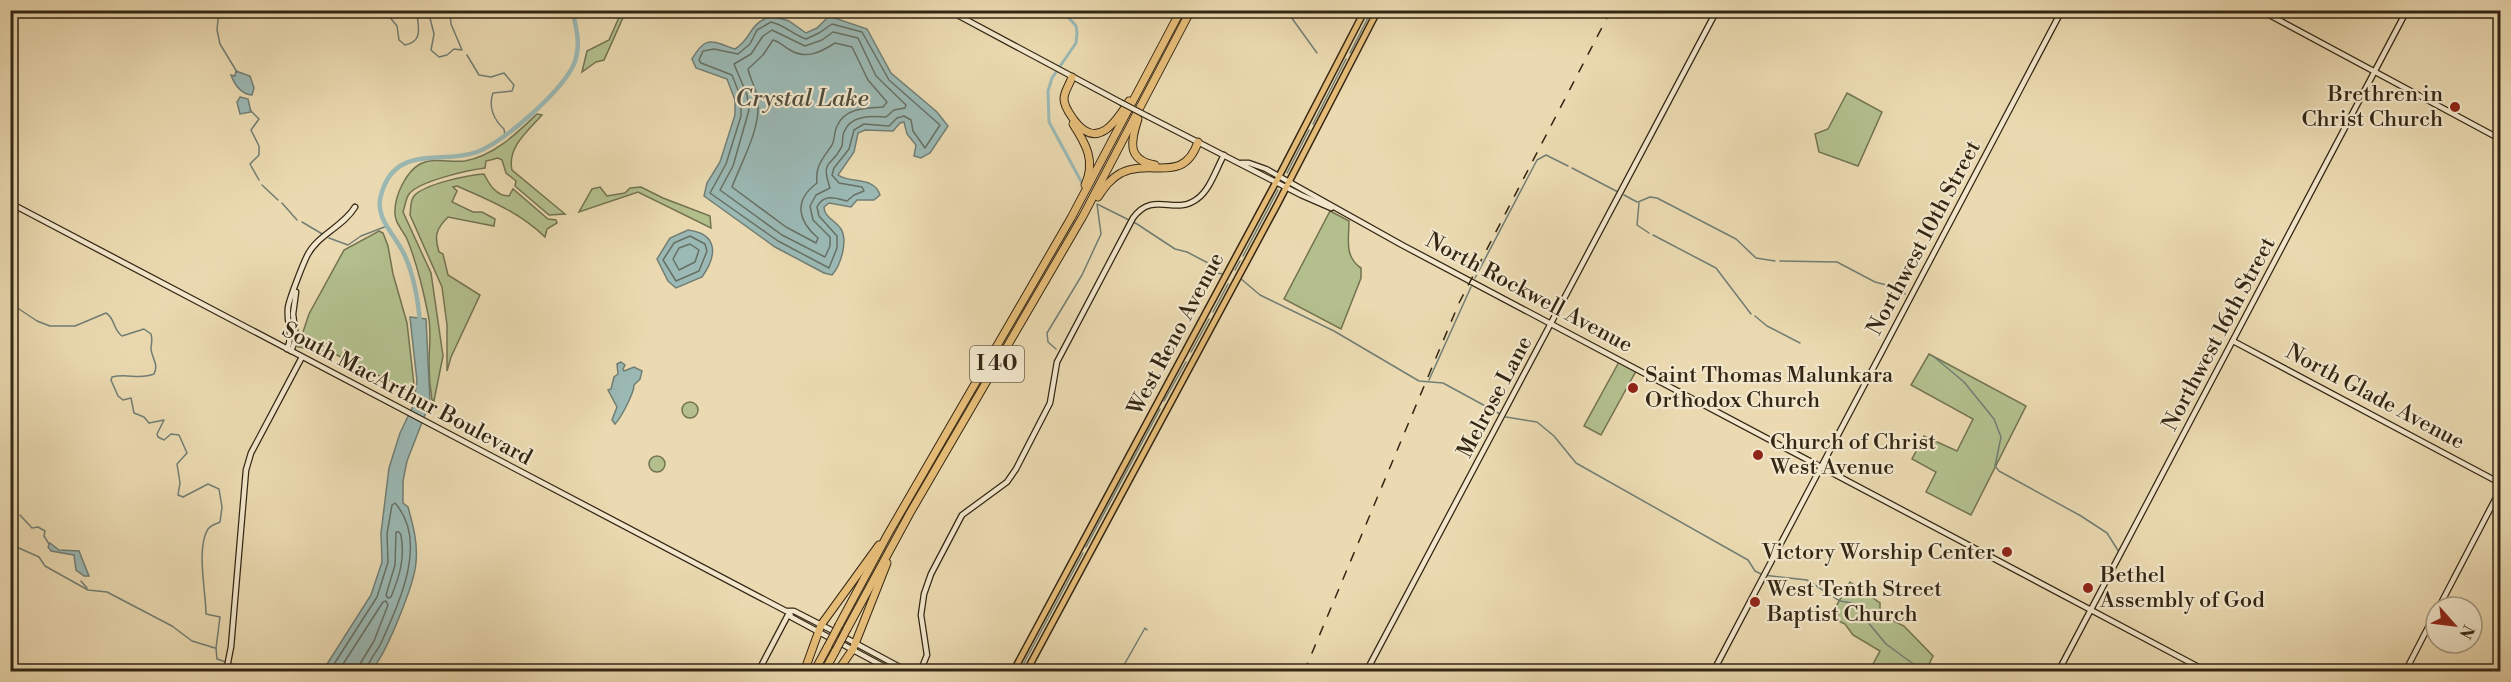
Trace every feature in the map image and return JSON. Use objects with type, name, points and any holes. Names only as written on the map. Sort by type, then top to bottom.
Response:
[{"type":"highway","name":"I 40","points":[[814,672],[888,534],[1071,218],[1182,10]]},
{"type":"highway","name":"I 40","points":[[824,672],[897,536],[1083,216],[1191,10]]},
{"type":"highway","points":[[1072,77],[1065,95],[1066,106],[1082,128],[1097,133],[1108,130],[1115,122],[1151,69]]},
{"type":"highway","points":[[1071,218],[1088,178],[1091,164],[1086,145],[1061,102],[1062,93],[1072,77]]},
{"type":"highway","points":[[1145,99],[1132,138],[1132,147],[1139,158],[1152,165],[1178,164],[1186,158],[1198,142]]},
{"type":"highway","points":[[1083,216],[1115,177],[1132,170],[1181,166],[1190,159],[1198,142]]},
{"type":"highway","points":[[804,672],[820,628],[861,567],[888,534]]},
{"type":"highway","points":[[837,672],[854,646],[897,536]]},
{"type":"main road","name":"North Rockwell Avenue","points":[[948,10],[1198,142],[1241,163],[1253,164],[1288,185],[2208,672]]},
{"type":"main road","name":"West Reno Avenue","points":[[1013,672],[1278,179],[1365,10]]},
{"type":"main road","name":"West Reno Avenue","points":[[1026,672],[1288,185],[1378,10]]},
{"type":"main road","name":"Melrose Lane","points":[[1366,672],[1718,10]]},
{"type":"main road","name":"Northwest 10th Street","points":[[1713,672],[2062,10]]},
{"type":"main road","points":[[2260,10],[2500,139]]},
{"type":"main road","name":"Northwest 16th Street","points":[[2058,672],[2407,10]]},
{"type":"main road","points":[[1342,54],[1353,59]]},
{"type":"main road","points":[[1306,125],[1316,130]]},
{"type":"main road","points":[[920,672],[927,655],[921,615],[924,594],[931,574],[962,515],[1007,482],[1016,469],[1050,403],[1057,362],[1133,218],[1141,208],[1150,204],[1180,205],[1194,201],[1205,190],[1224,155]]},
{"type":"main road","name":"South MacArthur Boulevard","points":[[10,203],[790,613],[794,611],[820,628],[909,672]]},
{"type":"main road","points":[[289,350],[296,339],[293,314],[296,290],[309,251],[341,224],[355,207]]},
{"type":"main road","points":[[1205,313],[1216,319]]},
{"type":"main road","name":"North Glade Avenue","points":[[2234,341],[2500,483]]},
{"type":"main road","points":[[226,672],[231,647],[246,470],[251,453],[302,357]]},
{"type":"main road","points":[[2445,595],[2500,490]]},
{"type":"main road","points":[[758,672],[790,613]]},
{"type":"main road","points":[[2405,672],[2424,635]]},
{"type":"main road","name":"South MacArthur Boulevard","points":[[854,646],[894,672]]},
{"type":"green space","points":[[619,11],[626,11],[604,60],[596,62],[582,72],[587,51],[609,40],[620,15]]},
{"type":"green space","points":[[1847,93],[1882,112],[1858,166],[1819,152],[1815,134],[1828,129]]},
{"type":"green space","points":[[537,114],[542,115],[525,133],[516,147],[511,162],[512,170],[565,214],[549,215],[515,186],[516,181],[506,173],[502,160],[498,158],[486,161],[485,168],[423,185],[414,189],[407,198],[403,212],[431,273],[443,356],[434,401],[429,378],[429,320],[414,257],[395,215],[399,191],[410,172],[420,164],[431,161],[465,161],[486,154],[504,143]]},
{"type":"green space","points":[[484,174],[497,192],[509,196],[513,189],[548,219],[556,220],[557,223],[547,229],[545,237],[525,220],[503,207],[457,186],[453,187],[457,191],[452,202],[495,219],[494,226],[448,217],[437,233],[437,246],[439,252],[443,254],[448,275],[480,295],[451,357],[447,371],[447,325],[442,287],[410,215],[411,203],[419,192],[437,184]]},
{"type":"green space","points":[[600,187],[607,196],[625,193],[630,188],[641,187],[710,216],[711,228],[638,192],[579,212],[592,189]]},
{"type":"green space","points":[[1330,211],[1349,221],[1350,253],[1361,268],[1361,278],[1341,329],[1284,299]]},
{"type":"green space","points":[[379,231],[383,233],[388,246],[393,274],[407,323],[414,385],[412,392],[335,354],[298,347],[309,314],[344,250]]},
{"type":"green space","points":[[1929,354],[2026,406],[1971,515],[1926,492],[1936,472],[1912,459],[1924,436],[1957,451],[1973,419],[1911,385]]},
{"type":"green space","points":[[1619,362],[1636,371],[1601,435],[1584,426]]},
{"type":"green space","points":[[687,402],[693,402],[698,410],[696,416],[687,418],[682,413],[682,407]]},
{"type":"green space","points":[[654,456],[660,456],[665,464],[663,470],[654,472],[649,467],[649,461]]},
{"type":"green space","points":[[1850,582],[1880,603],[1880,614],[1904,626],[1933,656],[1926,671],[1882,671],[1872,666],[1880,651],[1853,635],[1845,624],[1830,617]]},
{"type":"water","name":"Crystal Lake","points":[[771,16],[789,21],[806,33],[817,28],[829,16],[867,29],[891,73],[937,112],[948,126],[930,153],[921,158],[914,156],[916,145],[907,134],[904,122],[893,131],[865,130],[858,133],[854,152],[838,175],[873,185],[880,195],[874,200],[857,200],[851,207],[829,203],[824,207],[828,216],[841,229],[844,240],[841,259],[832,275],[775,247],[704,196],[707,183],[720,162],[735,115],[735,100],[727,79],[696,68],[692,59],[705,43],[715,42],[735,49],[741,45],[758,23]]},
{"type":"water","points":[[236,71],[250,76],[254,88],[252,95],[245,93],[237,86],[231,75],[235,76]]},
{"type":"water","points":[[240,97],[248,99],[251,112],[240,114],[237,102]]},
{"type":"water","points":[[688,230],[698,232],[710,241],[712,254],[702,277],[676,288],[668,281],[657,259],[670,238]]},
{"type":"water","points":[[410,317],[426,319],[430,402],[407,461],[403,481],[403,503],[408,507],[416,541],[414,572],[391,637],[370,671],[322,672],[371,595],[382,562],[381,533],[389,468],[400,433],[413,406],[417,381]]},
{"type":"water","points":[[621,362],[625,365],[624,371],[634,367],[642,371],[627,405],[615,424],[612,420],[617,407],[608,390],[611,389],[614,377],[618,374],[617,364]]},
{"type":"water","points":[[50,543],[59,550],[79,551],[89,576],[84,576],[76,570],[74,555],[51,551],[48,547]]},
{"type":"waterway","points":[[219,10],[217,30],[220,44],[237,72]]},
{"type":"waterway","points":[[384,10],[397,26],[399,40],[405,45],[418,36],[417,10]]},
{"type":"waterway","points":[[428,10],[434,34],[431,50],[439,57],[447,55],[454,49],[462,50],[451,24],[450,14],[445,10]]},
{"type":"waterway","points":[[420,322],[415,288],[408,264],[381,212],[381,195],[388,179],[397,168],[408,162],[477,152],[502,138],[543,104],[565,79],[575,61],[578,39],[572,10]]},
{"type":"waterway","points":[[1062,10],[1076,26],[1076,43],[1052,78],[1048,91],[1049,122],[1082,183]]},
{"type":"waterway","points":[[1286,10],[1317,53]]},
{"type":"waterway","points":[[1350,53],[1372,10]]},
{"type":"waterway","points":[[1550,10],[1559,15]]},
{"type":"waterway","points":[[467,55],[479,75],[491,77],[504,73],[514,85],[512,91],[493,93],[491,103],[493,113],[497,122],[504,129],[505,136]]},
{"type":"waterway","points":[[1313,124],[1346,59]]},
{"type":"waterway","points":[[250,110],[259,119],[251,130],[259,146],[259,155],[250,164],[259,180]]},
{"type":"waterway","points":[[1287,173],[1309,130]]},
{"type":"waterway","points":[[1475,278],[1537,160],[1546,155],[1568,166]]},
{"type":"waterway","points":[[1572,168],[1618,192]]},
{"type":"waterway","points":[[262,185],[278,200]]},
{"type":"waterway","points":[[1243,256],[1278,190]]},
{"type":"waterway","points":[[1624,195],[1637,202]]},
{"type":"waterway","points":[[1638,202],[1650,197],[1657,198],[1736,239],[1756,258],[1775,261]]},
{"type":"waterway","points":[[282,203],[297,220]]},
{"type":"waterway","points":[[1639,203],[1637,225],[1649,233]]},
{"type":"waterway","points":[[1056,349],[1048,342],[1047,333],[1082,275],[1101,234],[1097,204],[1137,224],[1175,249],[1187,252],[1208,263],[1217,273],[1223,274]]},
{"type":"waterway","points":[[302,222],[324,235]]},
{"type":"waterway","points":[[329,238],[348,245],[361,236],[387,226]]},
{"type":"waterway","points":[[1653,235],[1716,268],[1751,314]]},
{"type":"waterway","points":[[1235,270],[1240,261]]},
{"type":"waterway","points":[[1780,261],[1837,262],[1875,282],[1902,289],[1905,294]]},
{"type":"waterway","points":[[1240,278],[1260,295],[1334,331],[1419,381],[1443,383],[1500,414]]},
{"type":"waterway","points":[[1213,312],[1228,284]]},
{"type":"waterway","points":[[1429,380],[1471,287]]},
{"type":"waterway","points":[[10,303],[37,321],[50,326],[75,326],[106,313],[122,336],[144,329],[151,334],[151,349],[156,364],[154,374],[118,376],[112,377],[111,380],[118,396],[123,400],[131,398],[134,413],[144,417],[149,423],[164,420],[157,434],[158,437],[164,440],[171,434],[179,435],[187,453],[177,464],[180,483],[178,495],[183,497],[208,484],[219,489],[222,507],[220,522],[209,528],[204,537],[202,570],[206,614],[220,617],[217,659],[226,662]]},
{"type":"waterway","points":[[1755,316],[1767,326],[1800,343]]},
{"type":"waterway","points":[[1191,352],[1209,319]]},
{"type":"waterway","points":[[1933,356],[1964,382],[1994,419],[2001,437],[1995,466],[1999,471],[2107,533],[2119,552]]},
{"type":"waterway","points":[[1164,401],[1186,362]]},
{"type":"waterway","points":[[1086,547],[1160,409]]},
{"type":"waterway","points":[[1506,417],[1537,422],[1554,436],[1576,463],[1748,560],[1755,571],[1763,575],[1807,580],[1840,601],[1852,603],[1886,644],[1916,666],[1918,672]]},
{"type":"waterway","points":[[20,515],[32,528],[38,527],[45,531],[44,536],[49,544]]},
{"type":"waterway","points":[[10,544],[39,557],[45,566],[88,590],[107,592],[172,626],[192,641],[215,648]]},
{"type":"waterway","points":[[1024,663],[1083,553]]},
{"type":"waterway","points":[[81,581],[87,588]]},
{"type":"waterway","points":[[1120,672],[1145,628],[1147,630]]},
{"type":"waterway","points":[[231,663],[240,672]]},
{"type":"railway","points":[[1304,672],[1459,303],[1611,10]]},
{"type":"place","name":"Brethren in Christ Church","points":[[2455,107]]},
{"type":"place","name":"Saint Thomas Malunkara Orthodox Church","points":[[1633,388]]},
{"type":"place","name":"Church of Christ West Avenue","points":[[1758,455]]},
{"type":"place","name":"Victory Worship Center","points":[[2007,552]]},
{"type":"place","name":"Bethel Assembly of God","points":[[2088,588]]},
{"type":"place","name":"West Tenth Street Baptist Church","points":[[1755,602]]}]
